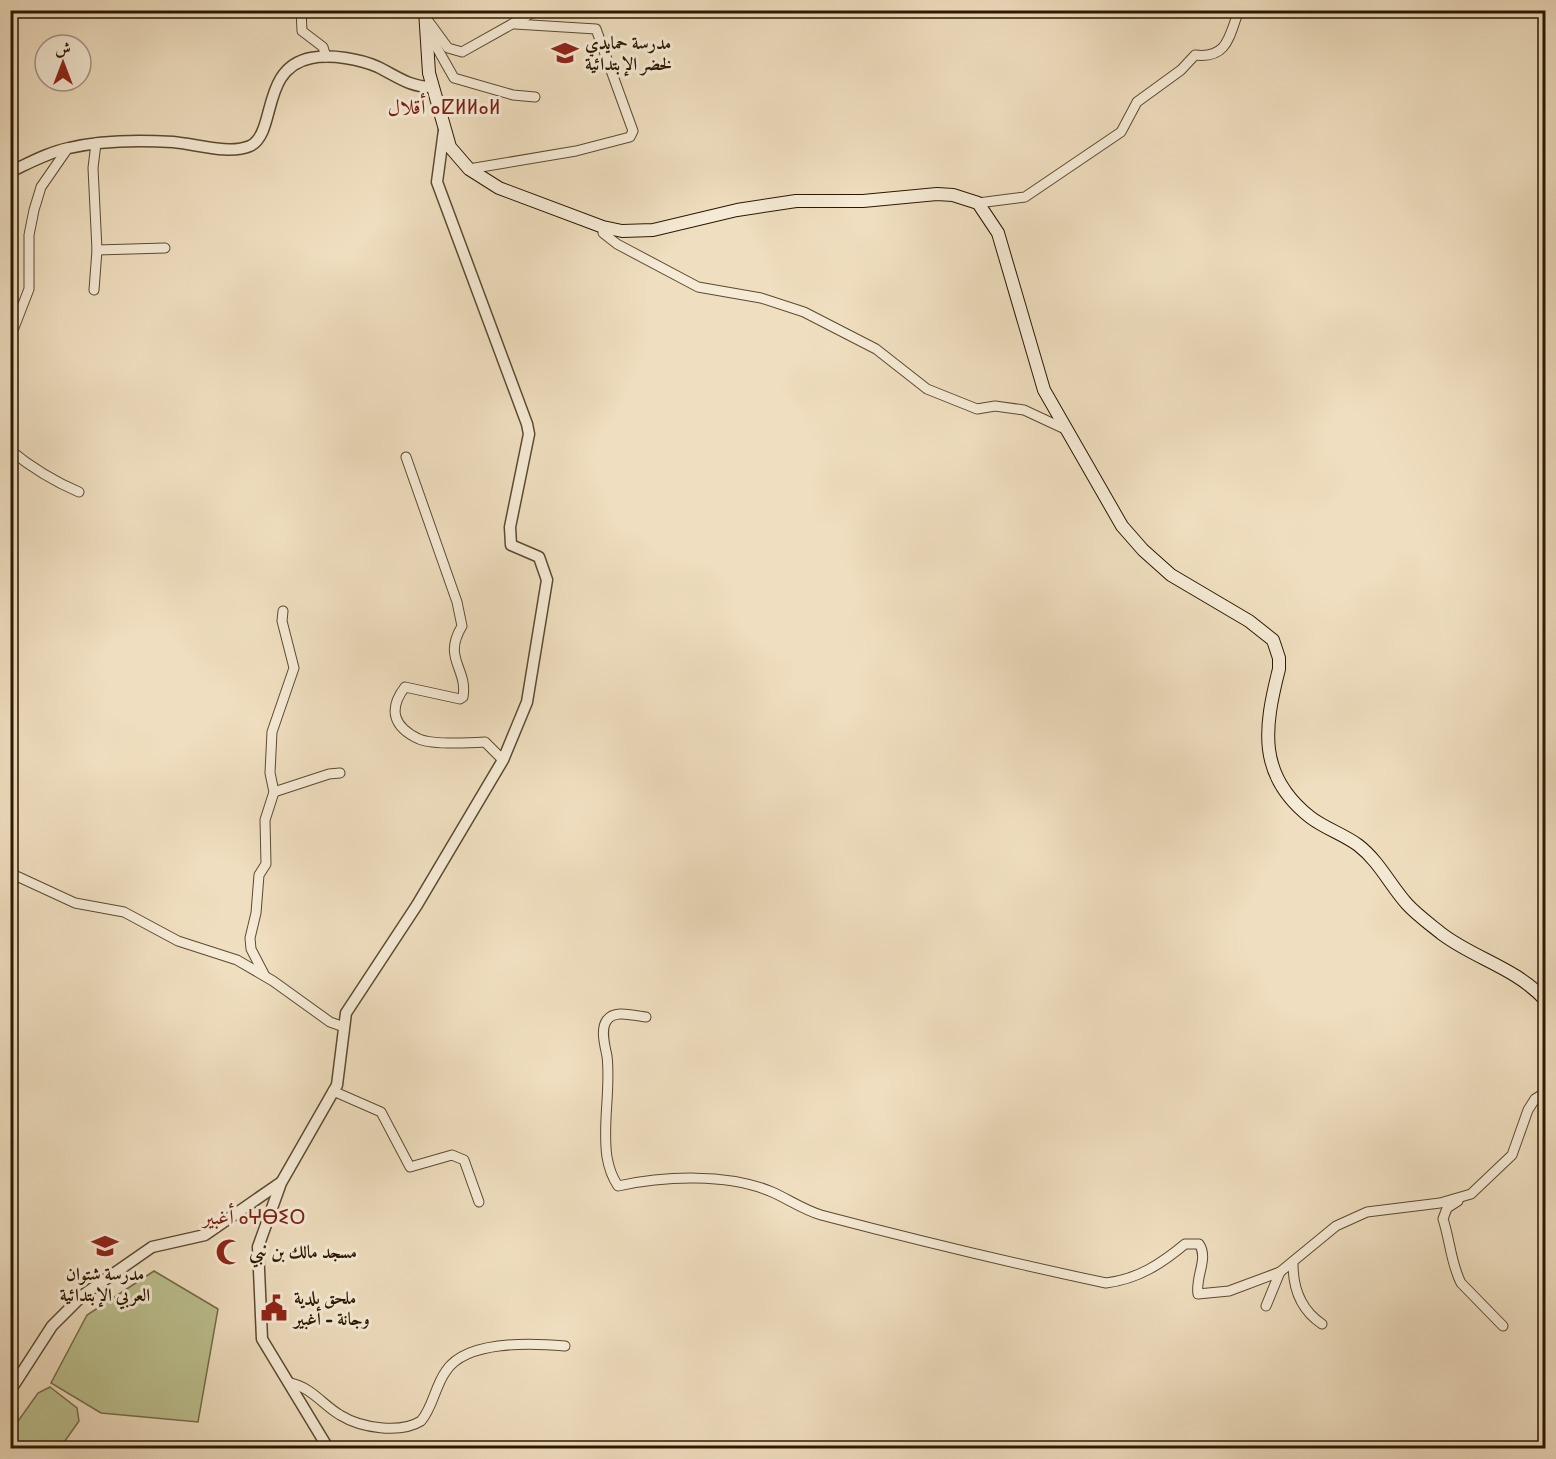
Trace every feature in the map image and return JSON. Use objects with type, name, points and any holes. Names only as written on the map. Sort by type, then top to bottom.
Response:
[{"type":"main road","points":[[426,20],[432,87],[450,147],[469,169],[499,188],[603,227],[622,231],[653,230],[737,210],[796,201],[862,201],[927,194],[953,195],[978,203],[998,233],[1044,390],[1122,526],[1143,550],[1171,575],[1249,621],[1273,640],[1280,658],[1266,734],[1271,765],[1286,796],[1312,819],[1358,844],[1376,862],[1408,905],[1444,935],[1507,970],[1545,1000]]},
{"type":"street","points":[[301,10],[303,31],[323,47],[326,57]]},
{"type":"street","points":[[426,20],[448,48],[462,52],[537,10]]},
{"type":"street","points":[[978,203],[1025,197],[1121,132],[1137,102],[1181,70],[1195,55],[1214,55],[1221,50],[1239,10]]},
{"type":"street","points":[[426,20],[454,78],[513,95],[535,97]]},
{"type":"street","points":[[469,169],[576,151],[630,137],[633,131],[596,29],[515,24]]},
{"type":"street","points":[[10,172],[68,148],[96,144],[172,142],[234,149],[247,147],[255,143],[281,76],[288,69],[312,58],[326,57],[366,63],[409,84],[432,87]]},
{"type":"street","points":[[328,1449],[260,1333],[258,1247],[280,1183],[337,1085],[346,1013],[417,904],[503,760],[527,702],[547,580],[539,557],[511,545],[510,528],[529,434],[436,182],[444,130]]},
{"type":"street","points":[[94,290],[97,250],[93,168],[96,144]]},
{"type":"street","points":[[10,338],[29,290],[29,235],[41,187],[68,148]]},
{"type":"street","points":[[603,227],[603,233],[617,244],[698,287],[760,298],[804,312],[876,349],[927,389],[977,409],[995,406],[1024,410],[1067,430]]},
{"type":"street","points":[[97,250],[165,248]]},
{"type":"street","points":[[10,450],[28,465],[54,481],[79,492]]},
{"type":"street","points":[[406,457],[457,602],[462,626],[454,638],[452,652],[465,687],[463,697],[460,699],[405,687],[396,698],[394,711],[400,725],[420,740],[485,742],[503,760]]},
{"type":"street","points":[[265,976],[251,949],[250,938],[256,913],[259,875],[266,864],[265,820],[274,792],[270,773],[272,732],[294,668],[282,621],[283,611]]},
{"type":"street","points":[[274,792],[329,774],[340,773]]},
{"type":"street","points":[[10,873],[75,903],[124,912],[178,941],[237,960],[265,976],[330,1022],[344,1027]]},
{"type":"street","points":[[646,1017],[620,1014],[611,1016],[606,1021],[603,1031],[608,1066],[605,1136],[611,1177],[618,1186],[649,1180],[691,1178],[753,1185],[820,1215],[975,1255],[1106,1283],[1125,1281],[1142,1274],[1185,1244],[1192,1242],[1199,1244],[1203,1254],[1198,1294],[1229,1291],[1280,1272],[1348,1219],[1367,1212],[1465,1197]]},
{"type":"street","points":[[333,1091],[381,1112],[410,1167],[452,1155],[464,1160],[479,1202]]},
{"type":"street","points":[[1503,1326],[1461,1283],[1443,1220],[1447,1208],[1495,1174],[1512,1155],[1528,1110],[1535,1099],[1545,1092]]},
{"type":"street","points":[[10,1391],[52,1326],[83,1295],[155,1246],[205,1235],[280,1183]]},
{"type":"street","points":[[1293,1264],[1293,1278],[1302,1304],[1310,1316],[1322,1324]]},
{"type":"street","points":[[1266,1306],[1280,1272]]},
{"type":"street","points":[[290,1383],[307,1390],[341,1415],[365,1425],[395,1428],[422,1421],[453,1360],[498,1346],[565,1346]]},
{"type":"green space","points":[[154,1271],[218,1309],[198,1422],[101,1413],[51,1383],[87,1315]]},
{"type":"green space","points":[[50,1387],[77,1408],[79,1421],[60,1448],[11,1448],[11,1431],[38,1393]]},
{"type":"place","name":"مدرسة حمايدي لخضر الإبتدائية","points":[[565,53]]},
{"type":"place","name":"مدرسة شتوان العربي الإبتدائية","points":[[105,1246]]},
{"type":"place","name":"مسجد مالك بن نبي","points":[[229,1252]]},
{"type":"place","name":"ملحق بلدية وجانة - أغبير","points":[[274,1308]]},
{"type":"district","name":"أقلال ⴰⵇⵍⵍⴰⵍ","points":[[444,107]]},
{"type":"district","name":"أغبير ⴰⵖⴱⵉⵔ","points":[[254,1217]]}]
